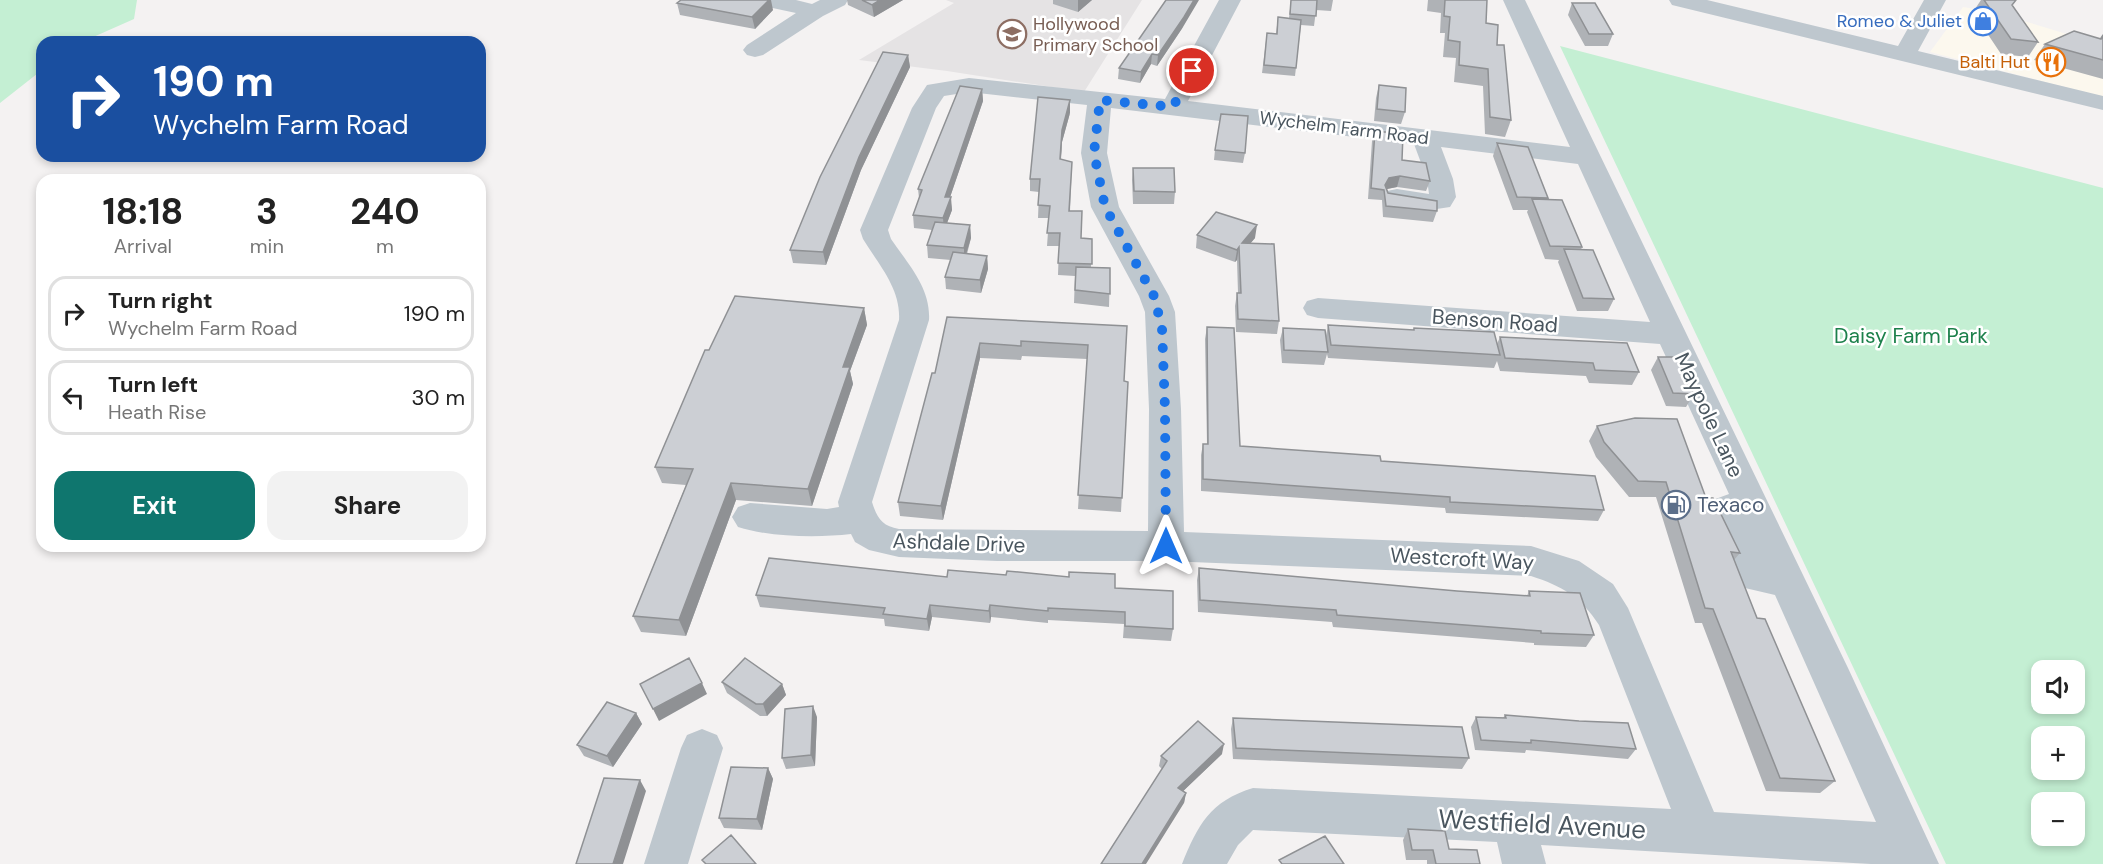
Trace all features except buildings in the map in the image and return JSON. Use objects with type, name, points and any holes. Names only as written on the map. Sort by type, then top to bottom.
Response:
[{"type":"street","points":[[766,0],[815,11]]},
{"type":"street","points":[[755,51],[815,11],[837,0]]},
{"type":"street","points":[[1173,107],[1230,0]]},
{"type":"street","name":"Maypole Lane","points":[[1514,0],[1750,501],[1722,511],[1745,559],[1758,577],[1787,582],[1912,855]]},
{"type":"street","points":[[1680,0],[2103,103]]},
{"type":"street","points":[[1904,56],[1935,0]]},
{"type":"street","points":[[750,517],[827,523],[860,519],[855,502],[915,312],[911,292],[877,239],[874,230],[931,95],[936,90],[945,87],[969,85],[1100,100],[1094,153],[1105,207],[1154,296],[1162,328],[1166,546]]},
{"type":"street","name":"Wychelm Farm Road","points":[[1100,100],[1587,157]]},
{"type":"street","points":[[1397,197],[1430,202],[1440,201],[1443,196],[1440,179],[1424,137]]},
{"type":"street","name":"Benson Road","points":[[1312,309],[1671,334]]},
{"type":"street","name":"Ashdale Drive","points":[[860,519],[868,532],[882,540],[899,543],[997,546],[1166,546]]},
{"type":"street","name":"Westcroft Way","points":[[1166,546],[1531,561],[1566,572],[1600,595],[1615,619],[1701,832]]},
{"type":"street","points":[[666,864],[702,748]]},
{"type":"street","name":"Westfield Avenue","points":[[1204,864],[1228,822],[1241,811],[1253,809],[1701,832],[1912,855]]},
{"type":"street","points":[[1513,822],[1524,864]]},
{"type":"shaded area","name":"Hollywood Primary School","points":[[946,0],[1142,0],[1084,92],[859,60],[954,3]]},
{"type":"shaded area","points":[[1963,7],[1994,12],[2103,45],[2103,97],[1930,52]]},
{"type":"green space","points":[[0,0],[137,0],[134,19],[96,36],[36,36],[36,75],[0,103]]},
{"type":"green space","name":"Daisy Farm Park","points":[[1560,46],[2103,188],[2103,864],[1946,864]]},
{"type":"place","name":"Romeo & Juliet","points":[[1983,21]]},
{"type":"place","name":"Hollywood Primary School","points":[[1012,34]]},
{"type":"place","name":"Balti Hut","points":[[2051,62]]},
{"type":"place","name":"Texaco","points":[[1676,505]]},
{"type":"route","points":[[1166,546],[1165,409],[1160,312],[1154,296],[1105,207],[1094,153],[1100,100],[1173,107],[1192,71]]}]
